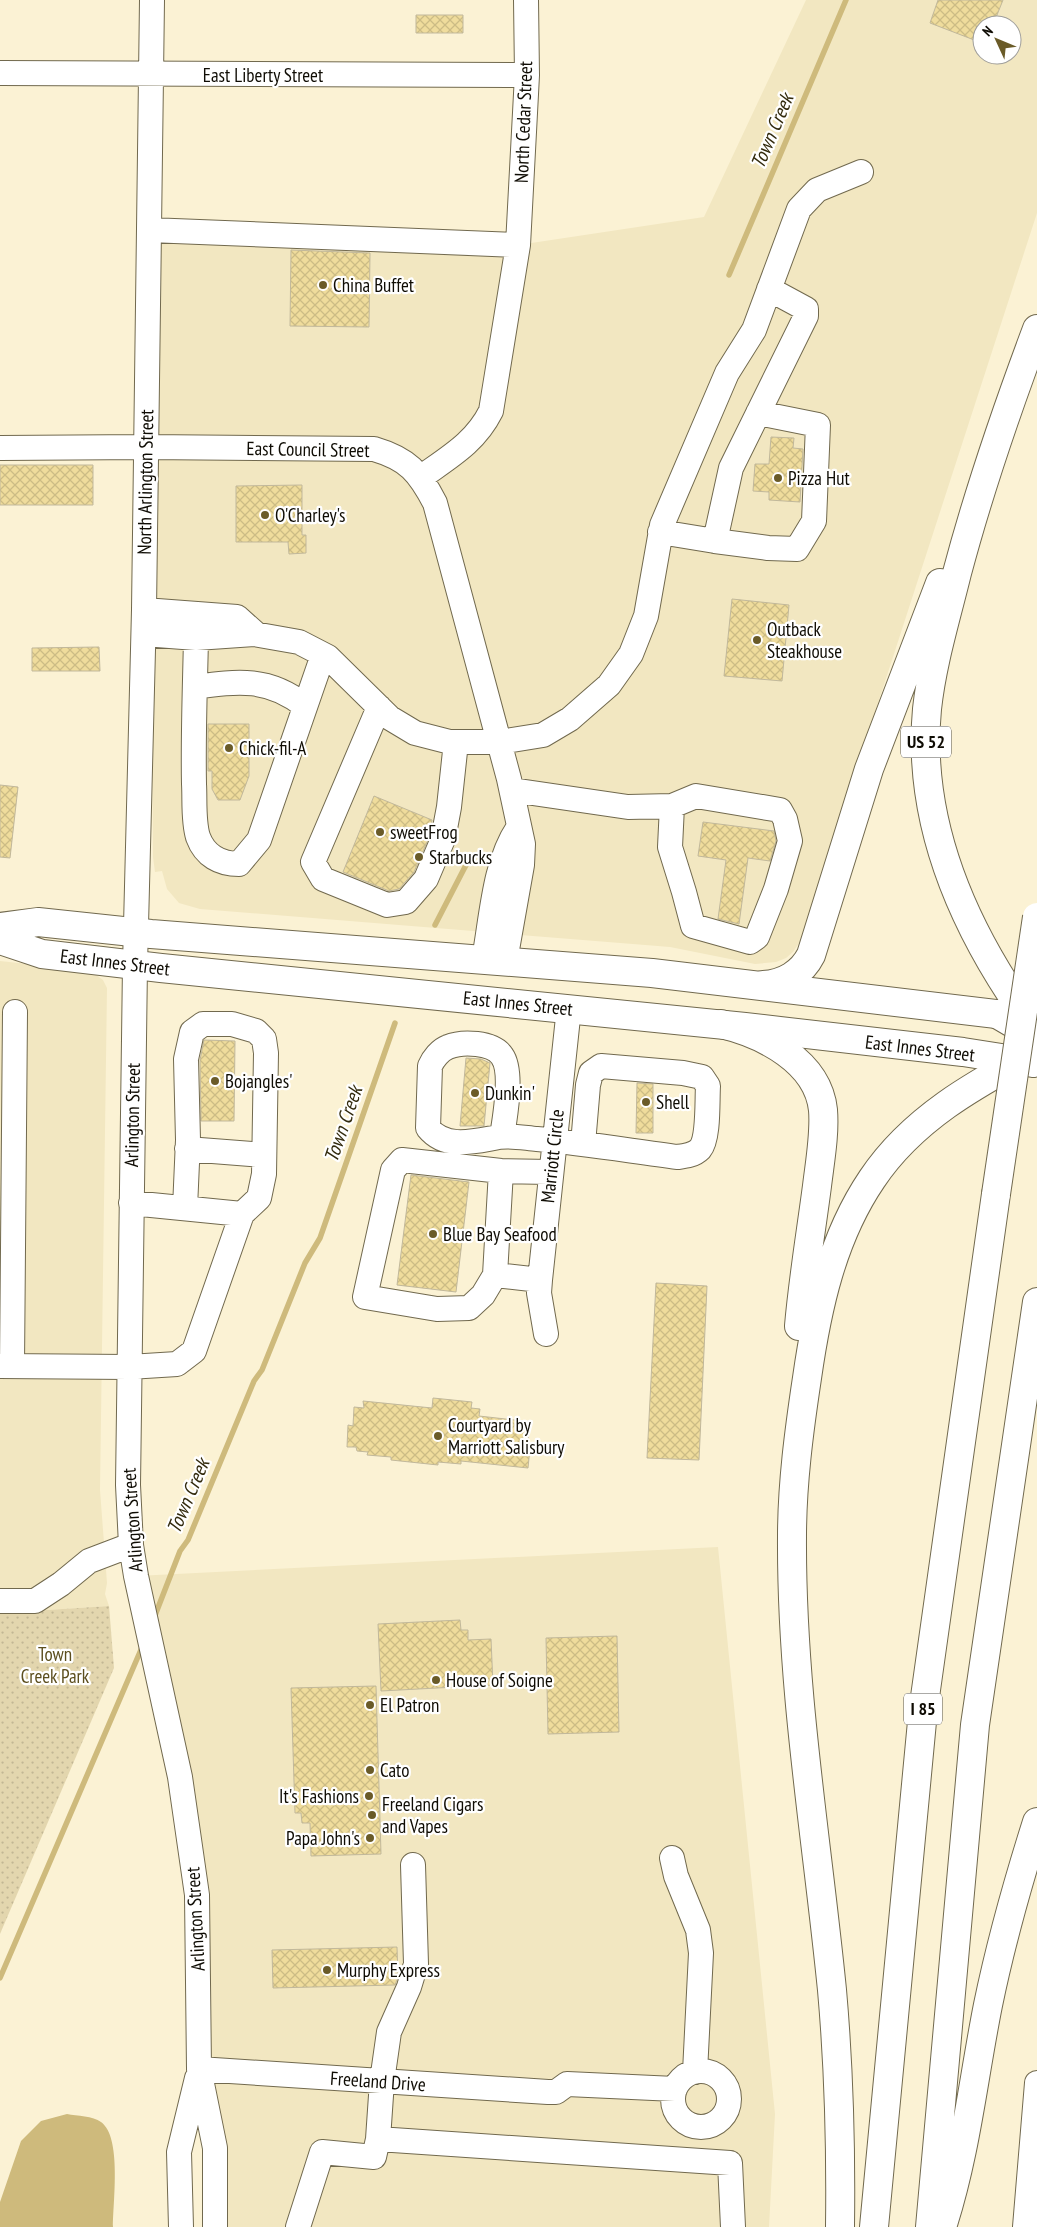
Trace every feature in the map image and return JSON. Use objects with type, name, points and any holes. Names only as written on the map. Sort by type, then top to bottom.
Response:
[{"type":"main road","name":"US 52","points":[[1033,1040],[953,886],[934,823],[926,757],[927,708],[936,659],[974,510],[1037,329]]},
{"type":"main road","points":[[763,985],[776,984],[787,979],[802,969],[811,955],[875,751],[918,636],[998,437]]},
{"type":"main road","name":"I 85","points":[[874,2227],[923,1711],[1037,917]]},
{"type":"main road","name":"East Innes Street","points":[[0,927],[38,922],[136,933],[494,960],[763,985],[997,1014],[1033,1040],[1011,1051],[991,1057],[721,1024],[135,965],[42,954],[0,940]]},
{"type":"main road","points":[[721,1024],[763,1039],[792,1056],[814,1085],[823,1111],[819,1163],[796,1357],[790,1462],[796,1664],[807,1784],[832,1989],[837,2051],[841,2132],[840,2227]]},
{"type":"main road","points":[[792,1533],[798,1447],[811,1346],[825,1283],[848,1221],[882,1165],[915,1129],[1033,1040]]},
{"type":"main road","points":[[930,2227],[975,1725],[1037,1302]]},
{"type":"main road","points":[[942,2227],[965,2144],[976,2069],[995,1972],[1011,1908],[1037,1822]]},
{"type":"street","name":"North Arlington Street","points":[[135,965],[144,634],[152,0]]},
{"type":"street","name":"North Cedar Street","points":[[420,478],[461,449],[482,428],[491,411],[518,245],[526,75],[526,0]]},
{"type":"street","name":"East Liberty Street","points":[[0,73],[526,75]]},
{"type":"street","points":[[144,634],[196,638],[255,634],[299,642],[323,655],[390,718],[415,733],[456,742],[500,742],[543,735],[570,719],[609,685],[632,654],[646,616],[660,532],[670,502],[727,373],[754,330],[799,209],[817,190],[861,172]]},
{"type":"street","points":[[149,230],[518,245]]},
{"type":"street","points":[[715,541],[731,468],[806,316],[806,309],[769,289]]},
{"type":"street","points":[[660,532],[768,548],[798,548],[814,521],[818,425],[758,414]]},
{"type":"street","name":"East Council Street","points":[[0,448],[374,449],[393,454],[410,465],[420,478],[434,503],[500,742],[523,844],[522,865],[494,960]]},
{"type":"street","points":[[144,610],[238,616],[255,634]]},
{"type":"street","points":[[196,638],[195,808],[198,837],[211,857],[225,864],[239,864],[259,840],[323,655]]},
{"type":"street","points":[[195,687],[235,682],[273,686],[290,694],[305,706]]},
{"type":"street","points":[[379,707],[313,862],[323,879],[387,904],[406,902],[426,879],[443,839],[449,807],[456,742]]},
{"type":"street","points":[[512,790],[628,807],[672,806],[696,796],[780,810],[785,819],[790,841],[776,889],[757,937],[750,942],[692,926],[670,847],[672,806]]},
{"type":"street","name":"Arlington Street","points":[[135,965],[128,1485],[131,1545],[180,1777],[197,1895],[199,2069],[215,2148],[215,2227]]},
{"type":"street","name":"Marriott Circle","points":[[546,1334],[540,1280],[550,1172],[569,1008]]},
{"type":"street","points":[[15,1012],[7,1162],[6,1366],[129,1367],[177,1364],[194,1351],[242,1214],[258,1198],[264,1174],[266,1053],[264,1040],[256,1031],[232,1024],[203,1024],[192,1032],[186,1059],[187,1149],[185,1208]]},
{"type":"street","points":[[502,1136],[507,1068],[502,1055],[490,1047],[477,1044],[448,1047],[433,1058],[430,1066],[428,1128],[435,1136],[446,1141],[476,1142],[502,1136],[554,1140],[583,1144],[678,1157],[690,1156],[700,1148],[705,1136],[708,1086],[702,1078],[683,1073],[601,1066],[591,1073],[588,1086],[583,1144]]},
{"type":"street","points":[[187,1149],[264,1156]]},
{"type":"street","points":[[501,1171],[495,1275],[483,1295],[469,1308],[436,1309],[364,1297],[393,1170],[402,1160],[501,1171],[550,1172]]},
{"type":"street","points":[[131,1203],[242,1214]]},
{"type":"street","points":[[495,1275],[540,1280]]},
{"type":"street","points":[[0,1600],[35,1601],[61,1584],[90,1561],[131,1545]]},
{"type":"street","points":[[672,1858],[676,1876],[698,1930],[700,1953],[695,2072]]},
{"type":"street","points":[[298,2227],[322,2152],[374,2157],[378,2139],[382,2081],[389,2032],[409,1987],[416,1964],[413,1865]]},
{"type":"street","name":"Arlington Street","points":[[181,2227],[179,2152],[199,2069]]},
{"type":"street","name":"Freeland Drive","points":[[199,2069],[556,2092],[566,2100],[674,2097]]},
{"type":"street","points":[[695,2072],[713,2074],[721,2079],[729,2095],[728,2105],[724,2114],[710,2125],[692,2125],[684,2120],[677,2113],[674,2097],[686,2075],[695,2072]]},
{"type":"street","points":[[1025,2227],[1037,2083]]},
{"type":"street","points":[[378,2139],[730,2163],[733,2227]]},
{"type":"shaded area","points":[[806,0],[1037,0],[1037,213],[807,922],[799,943],[793,952],[786,958],[776,962],[755,964],[670,947],[200,909],[179,903],[167,889],[162,871],[155,872],[153,857],[149,230],[518,245],[704,217]]},
{"type":"shaded area","points":[[0,961],[91,971],[103,980],[107,988],[100,1490],[107,1583],[105,1594],[109,1606],[0,1613]]},
{"type":"shaded area","points":[[718,1547],[775,2114],[769,2227],[214,2227],[180,1777],[136,1576]]},
{"type":"shaded area","points":[[67,2114],[98,2120],[108,2130],[112,2141],[115,2171],[113,2227],[0,2227],[0,2202],[21,2141],[41,2121]]},
{"type":"green space","name":"Town Creek Park","points":[[109,1606],[114,1668],[0,1934],[0,1613]]},
{"type":"building","points":[[938,0],[1003,0],[997,15],[972,15],[972,39],[930,23]]},
{"type":"building","points":[[416,15],[463,15],[463,33],[416,33]]},
{"type":"building","points":[[291,250],[370,253],[369,327],[290,326]]},
{"type":"building","name":"Pizza Hut","points":[[771,437],[794,438],[793,448],[803,449],[800,502],[769,500],[769,492],[753,491],[755,464],[769,464]]},
{"type":"building","points":[[0,465],[93,465],[93,505],[0,505]]},
{"type":"building","points":[[302,485],[302,535],[306,535],[306,553],[289,554],[288,542],[236,542],[236,486]]},
{"type":"building","name":"Outback Steakhouse","points":[[732,599],[789,605],[782,681],[724,676]]},
{"type":"building","points":[[99,647],[100,671],[32,671],[32,648]]},
{"type":"building","name":"Chick-fil-A","points":[[208,724],[249,724],[249,776],[240,800],[218,800],[212,789],[212,771],[208,771]]},
{"type":"building","points":[[0,785],[18,787],[10,858],[0,857]]},
{"type":"building","points":[[374,796],[432,820],[430,835],[414,872],[399,889],[389,891],[343,872]]},
{"type":"building","points":[[703,822],[774,831],[776,841],[770,861],[748,858],[739,924],[718,919],[726,860],[698,856]]},
{"type":"building","name":"Bojangles'","points":[[204,1040],[235,1041],[234,1121],[201,1121],[200,1060]]},
{"type":"building","name":"Dunkin'","points":[[466,1058],[481,1059],[490,1063],[484,1126],[460,1126]]},
{"type":"building","points":[[637,1083],[653,1084],[653,1133],[636,1133]]},
{"type":"building","name":"Blue Bay Seafood","points":[[411,1175],[469,1182],[456,1292],[397,1285]]},
{"type":"building","points":[[656,1283],[707,1286],[699,1460],[647,1458]]},
{"type":"building","name":"Courtyard by Marriott Salisbury","points":[[433,1398],[472,1402],[471,1408],[480,1409],[479,1416],[523,1421],[524,1425],[530,1425],[527,1448],[530,1448],[528,1468],[461,1461],[461,1464],[438,1462],[438,1465],[391,1460],[391,1457],[367,1455],[368,1452],[357,1451],[356,1447],[347,1447],[348,1425],[353,1426],[354,1407],[364,1408],[363,1401],[432,1408]]},
{"type":"building","points":[[460,1620],[461,1630],[468,1630],[468,1640],[491,1639],[493,1685],[381,1691],[378,1624]]},
{"type":"building","points":[[617,1636],[619,1732],[548,1734],[546,1638]]},
{"type":"building","points":[[376,1686],[381,1854],[311,1856],[310,1823],[302,1823],[301,1813],[295,1813],[291,1688]]},
{"type":"building","points":[[397,1947],[398,1977],[395,1985],[273,1988],[272,1950]]},
{"type":"waterway","name":"Town Creek","points":[[729,275],[846,0]]},
{"type":"waterway","name":"Town Creek","points":[[435,925],[466,865]]},
{"type":"waterway","name":"Town Creek","points":[[154,1618],[180,1551],[188,1540],[254,1381],[262,1370],[305,1263],[320,1238],[395,1023]]},
{"type":"waterway","name":"Town Creek","points":[[0,1978],[143,1645]]},
{"type":"place","name":"China Buffet","points":[[323,285]]},
{"type":"place","name":"Pizza Hut","points":[[778,478]]},
{"type":"place","name":"O'Charley's","points":[[265,515]]},
{"type":"place","name":"Outback Steakhouse","points":[[757,640]]},
{"type":"place","name":"Chick-fil-A","points":[[229,748]]},
{"type":"place","name":"sweetFrog","points":[[380,832]]},
{"type":"place","name":"Starbucks","points":[[419,857]]},
{"type":"place","name":"Bojangles'","points":[[215,1081]]},
{"type":"place","name":"Dunkin'","points":[[475,1093]]},
{"type":"place","name":"Shell","points":[[646,1102]]},
{"type":"place","name":"Blue Bay Seafood","points":[[433,1234]]},
{"type":"place","name":"Courtyard by Marriott Salisbury","points":[[438,1436]]},
{"type":"place","name":"House of Soigne","points":[[436,1680]]},
{"type":"place","name":"El Patron","points":[[370,1705]]},
{"type":"place","name":"Cato","points":[[370,1770]]},
{"type":"place","name":"It's Fashions","points":[[369,1796]]},
{"type":"place","name":"Freeland Cigars and Vapes","points":[[372,1815]]},
{"type":"place","name":"Papa John's","points":[[370,1838]]},
{"type":"place","name":"Murphy Express","points":[[327,1970]]}]
